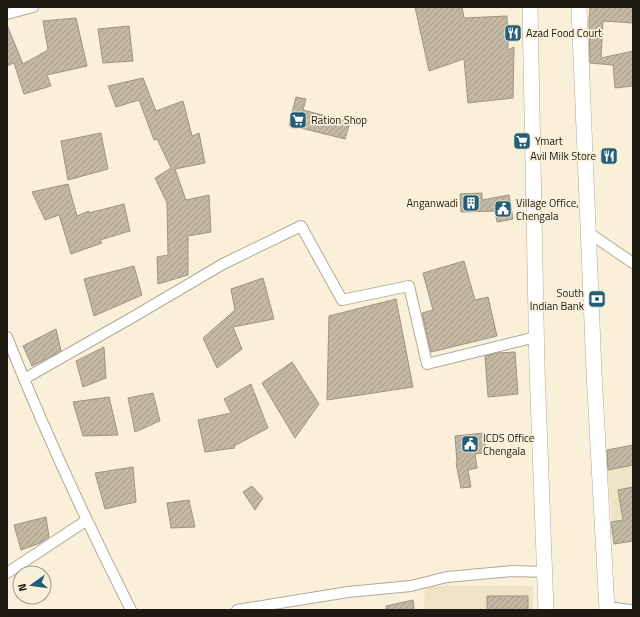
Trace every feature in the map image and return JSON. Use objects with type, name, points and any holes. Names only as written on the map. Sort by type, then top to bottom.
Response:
[{"type":"street","points":[[7,14],[33,7]]},
{"type":"street","points":[[530,7],[536,337],[546,610]]},
{"type":"street","points":[[579,7],[594,372],[607,608],[630,610]]},
{"type":"street","points":[[24,379],[223,264],[301,226],[342,300],[409,286],[427,364],[536,337]]},
{"type":"street","points":[[589,233],[633,263]]},
{"type":"street","points":[[7,337],[24,379],[87,520],[131,610]]},
{"type":"street","points":[[7,573],[87,520]]},
{"type":"street","points":[[237,610],[348,592],[411,586],[447,577],[513,572],[544,572]]},
{"type":"shaded area","points":[[633,448],[633,542],[614,544],[606,451]]},
{"type":"shaded area","points":[[425,586],[533,586],[533,610],[424,610]]},
{"type":"building","points":[[415,7],[462,7],[464,18],[507,16],[508,50],[514,47],[513,98],[468,103],[464,59],[429,71]]},
{"type":"building","points":[[590,7],[633,7],[633,23],[603,21],[601,58],[633,51],[633,86],[615,88],[613,65],[590,63]]},
{"type":"building","points":[[76,18],[87,66],[47,75],[51,86],[24,94],[14,63],[7,66],[7,25],[23,64],[48,50],[43,21]]},
{"type":"building","points":[[129,26],[133,61],[103,63],[98,29]]},
{"type":"building","points":[[143,78],[156,111],[183,101],[192,136],[199,133],[205,163],[175,169],[186,200],[209,195],[211,232],[188,236],[188,275],[158,284],[157,257],[168,255],[167,203],[155,178],[171,168],[157,139],[154,140],[139,100],[116,107],[108,86]]},
{"type":"building","points":[[296,97],[306,99],[303,110],[350,122],[345,139],[289,125]]},
{"type":"building","points":[[101,133],[108,169],[68,180],[61,141]]},
{"type":"building","points":[[68,184],[77,216],[89,211],[89,213],[124,204],[130,231],[100,240],[102,243],[71,254],[59,215],[45,220],[32,192]]},
{"type":"building","points":[[482,193],[482,200],[509,195],[513,219],[497,222],[495,211],[461,212],[460,194]]},
{"type":"building","points":[[464,261],[475,300],[488,297],[497,336],[431,352],[422,313],[433,310],[423,273]]},
{"type":"building","points":[[134,266],[142,295],[94,316],[84,279]]},
{"type":"building","points":[[263,278],[274,319],[233,327],[242,349],[217,368],[203,338],[235,310],[231,289]]},
{"type":"building","points":[[396,299],[413,387],[327,400],[329,316]]},
{"type":"building","points":[[56,329],[61,351],[32,366],[23,346]]},
{"type":"building","points":[[104,347],[106,378],[83,387],[76,361]]},
{"type":"building","points":[[515,352],[518,394],[488,397],[485,356],[497,353]]},
{"type":"building","points":[[292,362],[319,404],[295,438],[262,383]]},
{"type":"building","points":[[251,384],[268,428],[234,446],[235,448],[205,452],[198,420],[231,413],[224,399]]},
{"type":"building","points":[[153,393],[160,421],[135,432],[128,398]]},
{"type":"building","points":[[109,397],[118,435],[83,436],[73,402]]},
{"type":"building","points":[[484,433],[486,453],[475,454],[477,468],[468,470],[471,487],[461,488],[456,463],[455,436]]},
{"type":"building","points":[[633,445],[633,465],[608,470],[607,450]]},
{"type":"building","points":[[133,467],[136,502],[105,509],[95,473]]},
{"type":"building","points":[[252,486],[263,498],[255,510],[243,492]]},
{"type":"building","points":[[633,487],[633,541],[614,544],[611,522],[623,520],[618,490]]},
{"type":"building","points":[[189,500],[195,527],[171,528],[167,503]]},
{"type":"building","points":[[46,517],[49,537],[40,543],[21,550],[14,525]]},
{"type":"building","points":[[487,596],[528,596],[528,610],[487,610]]},
{"type":"building","points":[[413,600],[414,610],[386,610],[386,606]]},
{"type":"place","name":"Azad Food Court","points":[[513,33]]},
{"type":"place","name":"Ration Shop","points":[[298,120]]},
{"type":"place","name":"Ymart","points":[[522,141]]},
{"type":"place","name":"Avil Milk Store","points":[[609,156]]},
{"type":"place","name":"Anganwadi","points":[[471,203]]},
{"type":"place","name":"Village Office, Chengala","points":[[503,209]]},
{"type":"place","name":"South Indian Bank","points":[[597,299]]},
{"type":"place","name":"ICDS Office Chengala","points":[[470,444]]}]
